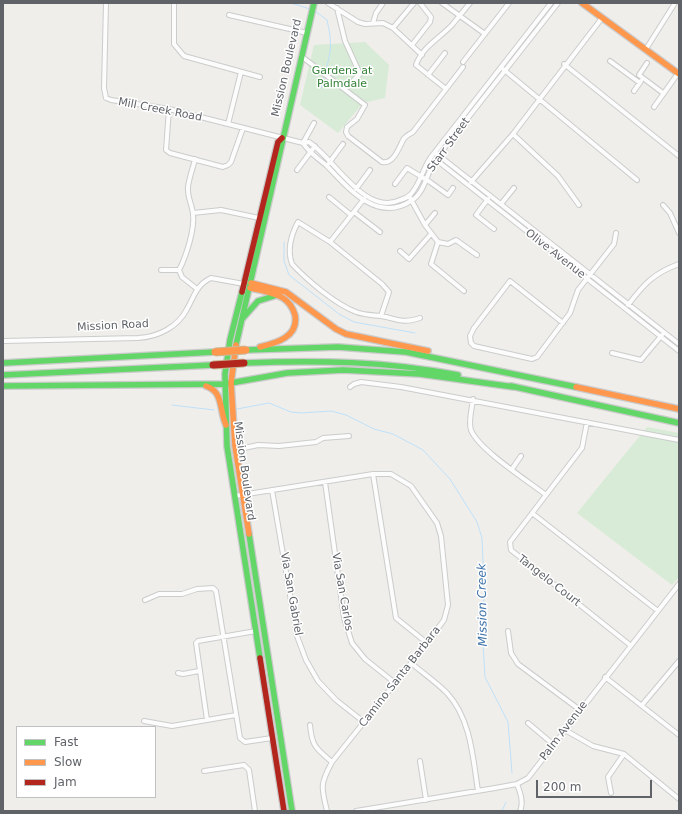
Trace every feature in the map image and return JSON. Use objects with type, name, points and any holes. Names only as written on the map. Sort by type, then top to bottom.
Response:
[{"type":"main road","points":[[582,3],[679,73]]},
{"type":"main road","name":"Mission Boulevard","points":[[292,811],[238,496],[227,446],[226,425],[230,340],[248,285],[283,144],[282,138],[314,4]]},
{"type":"main road","name":"Mission Boulevard","points":[[282,138],[278,142],[259,218],[242,319],[228,384],[238,496],[256,631],[284,811]]},
{"type":"main road","points":[[246,350],[277,343],[288,337],[296,320],[292,308],[276,295],[248,285]]},
{"type":"main road","points":[[248,285],[286,292],[336,329],[346,334],[416,348],[473,365]]},
{"type":"main road","points":[[242,319],[258,301],[268,296],[276,295]]},
{"type":"main road","points":[[3,363],[246,350],[321,347],[363,348],[414,353],[679,409]]},
{"type":"main road","points":[[3,376],[321,359],[372,361],[426,368],[679,423]]},
{"type":"main road","points":[[3,386],[228,384],[305,371],[366,370],[420,374],[514,387]]},
{"type":"main road","points":[[196,384],[211,387],[217,393],[220,399],[223,420],[226,425]]},
{"type":"street","name":"Mill Creek Road","points":[[106,3],[104,74],[104,93],[106,98],[169,109],[282,138]]},
{"type":"street","points":[[174,3],[174,44],[178,51],[189,59],[260,77]]},
{"type":"street","points":[[328,3],[335,6],[358,22],[383,23],[393,28],[422,55]]},
{"type":"street","points":[[373,23],[376,13],[383,3]]},
{"type":"street","points":[[393,28],[414,3]]},
{"type":"street","points":[[412,45],[430,22],[431,17],[420,3]]},
{"type":"street","points":[[442,3],[485,34]]},
{"type":"street","points":[[446,89],[416,65],[437,37],[450,27],[470,3]]},
{"type":"street","points":[[301,56],[365,105],[357,119],[347,127],[346,132],[348,136],[382,162],[390,162],[403,140],[413,132],[509,3]]},
{"type":"street","name":"Starr Street","points":[[409,196],[416,188],[431,157],[552,3]]},
{"type":"street","name":"Starr Street","points":[[412,201],[421,191],[425,179],[435,160],[558,3]]},
{"type":"street","points":[[646,49],[674,3]]},
{"type":"street","points":[[335,6],[345,41],[360,74],[345,89]]},
{"type":"street","points":[[229,15],[307,33]]},
{"type":"street","points":[[468,185],[513,134],[564,64],[602,18]]},
{"type":"street","points":[[428,75],[445,53]]},
{"type":"street","points":[[610,61],[640,83]]},
{"type":"street","points":[[647,63],[639,74],[663,93]]},
{"type":"street","points":[[564,64],[679,156]]},
{"type":"street","points":[[501,68],[637,180]]},
{"type":"street","points":[[228,124],[241,72]]},
{"type":"street","points":[[654,106],[679,73]]},
{"type":"street","points":[[634,91],[643,78]]},
{"type":"street","points":[[169,109],[166,150],[170,153],[222,167],[231,162],[243,128]]},
{"type":"street","points":[[303,143],[314,123]]},
{"type":"street","points":[[513,134],[558,176],[579,205]]},
{"type":"street","points":[[282,138],[303,143],[309,142],[315,146],[342,176],[366,196],[386,204],[397,202],[409,196],[425,225],[438,242],[448,244],[456,240],[477,255]]},
{"type":"street","points":[[303,143],[327,166],[338,180],[353,193],[374,206],[385,209],[399,207],[412,201]]},
{"type":"street","points":[[327,166],[343,144]]},
{"type":"street","points":[[297,170],[315,146]]},
{"type":"street","name":"Olive Avenue","points":[[435,152],[679,344]]},
{"type":"street","name":"Olive Avenue","points":[[431,157],[626,308],[679,351]]},
{"type":"street","points":[[178,270],[184,261],[193,224],[194,213],[188,199],[188,186],[195,160]]},
{"type":"street","points":[[395,184],[407,168],[448,195],[453,188]]},
{"type":"street","points":[[353,193],[370,170]]},
{"type":"street","points":[[501,204],[514,188]]},
{"type":"street","points":[[330,242],[366,196]]},
{"type":"street","points":[[491,196],[476,215],[494,229]]},
{"type":"street","points":[[329,197],[380,232]]},
{"type":"street","points":[[663,205],[677,223],[679,233]]},
{"type":"street","points":[[194,213],[221,210],[259,218]]},
{"type":"street","points":[[425,225],[435,213]]},
{"type":"street","points":[[381,316],[389,292],[382,284],[330,242],[298,222],[293,233],[289,254],[292,264],[342,305],[367,315],[381,316],[407,322],[420,318]]},
{"type":"street","points":[[563,323],[510,281],[474,328],[470,336],[471,343],[474,346],[532,359],[537,357],[563,323],[570,313],[578,290],[586,278],[614,244],[616,233]]},
{"type":"street","points":[[400,251],[409,259],[431,234]]},
{"type":"street","points":[[438,242],[431,264],[464,291]]},
{"type":"street","points":[[626,308],[651,278],[664,270],[679,264]]},
{"type":"street","points":[[161,270],[178,270]]},
{"type":"street","points":[[178,270],[182,277],[197,289],[211,278],[248,285]]},
{"type":"street","name":"Mission Road","points":[[3,341],[138,338],[152,336],[166,331],[178,322],[188,309],[197,289]]},
{"type":"street","points":[[612,353],[642,360],[664,332]]},
{"type":"street","points":[[350,387],[360,382],[372,383],[473,400],[679,440]]},
{"type":"street","points":[[473,400],[470,423],[478,443],[546,495]]},
{"type":"street","name":"Tangelo Court","points":[[587,422],[582,448],[510,542],[511,550],[514,554],[630,645]]},
{"type":"street","points":[[235,450],[258,445],[279,446],[316,442],[323,438],[349,436]]},
{"type":"street","points":[[512,469],[521,456]]},
{"type":"street","points":[[373,474],[396,618],[427,643]]},
{"type":"street","name":"Camino Santa Barbara","points":[[238,496],[373,474],[391,474],[411,486],[437,523],[441,536],[448,605],[444,620],[332,762],[323,779],[323,794],[327,811]]},
{"type":"street","name":"Via San Carlos","points":[[325,482],[344,618],[352,643],[365,659],[395,683]]},
{"type":"street","name":"Via San Gabriel","points":[[272,490],[297,636],[306,660],[318,681],[336,700],[364,722]]},
{"type":"street","points":[[532,513],[658,611]]},
{"type":"street","name":"Palm Avenue","points":[[356,811],[517,784],[528,778],[605,677],[679,584]]},
{"type":"street","points":[[145,600],[160,594],[182,594],[198,589],[213,588],[216,591],[240,738],[245,742],[272,738]]},
{"type":"street","points":[[207,720],[196,643],[198,641],[256,631]]},
{"type":"street","points":[[508,632],[511,654],[518,664],[580,710]]},
{"type":"street","points":[[642,705],[679,661]]},
{"type":"street","points":[[411,663],[447,693],[462,714],[470,739],[478,791]]},
{"type":"street","points":[[178,673],[183,674],[199,671]]},
{"type":"street","points":[[605,677],[679,735]]},
{"type":"street","points":[[144,720],[172,726],[236,715]]},
{"type":"street","points":[[528,723],[554,745]]},
{"type":"street","points":[[310,725],[312,741],[316,749],[332,762]]},
{"type":"street","points":[[565,730],[592,746],[624,754],[679,799]]},
{"type":"street","points":[[612,793],[608,777],[624,754]]},
{"type":"street","points":[[420,761],[426,800]]},
{"type":"street","points":[[204,771],[244,765],[249,770],[254,811]]},
{"type":"street","points":[[517,784],[521,795],[520,811]]},
{"type":"green space","name":"Gardens at Palmdale","points":[[365,42],[389,65],[385,98],[363,103],[338,133],[300,105],[314,45]]},
{"type":"green space","points":[[647,427],[679,433],[679,577],[672,585],[577,513]]},
{"type":"waterway","points":[[291,3],[310,9]]},
{"type":"waterway","points":[[315,11],[327,20],[330,34],[330,52],[325,72]]},
{"type":"waterway","points":[[321,88],[324,75]]},
{"type":"waterway","points":[[284,242],[284,261],[289,275],[339,314],[354,322],[415,333]]},
{"type":"waterway","name":"Mission Creek","points":[[237,409],[269,403],[291,412],[301,413],[331,411],[346,415],[374,429],[393,434],[423,450],[450,479],[477,522],[482,538],[484,586],[483,644],[485,677],[508,722],[512,773]]},
{"type":"waterway","points":[[172,405],[214,410]]},
{"type":"waterway","name":"Mission Creek","points":[[502,811],[506,802]]},
{"type":"traffic: fast","points":[[236,345],[314,3]]},
{"type":"traffic: fast","points":[[242,292],[230,340],[225,374],[227,446],[260,658]]},
{"type":"traffic: fast","points":[[242,319],[258,301],[274,296]]},
{"type":"traffic: fast","points":[[246,350],[338,347],[406,352],[576,387]]},
{"type":"traffic: fast","points":[[3,363],[215,352]]},
{"type":"traffic: fast","points":[[244,363],[325,362],[378,364],[431,370],[458,375]]},
{"type":"traffic: fast","points":[[3,375],[213,365]]},
{"type":"traffic: fast","points":[[3,386],[225,384],[287,373],[343,370],[420,374],[514,387]]},
{"type":"traffic: fast","points":[[511,386],[679,423]]},
{"type":"traffic: fast","points":[[249,534],[292,811]]},
{"type":"traffic: slow","points":[[582,3],[679,74]]},
{"type":"traffic: slow","points":[[251,283],[286,292],[336,329],[346,334],[428,351]]},
{"type":"traffic: slow","points":[[250,288],[263,290],[283,298],[290,305],[295,315],[295,323],[290,334],[279,341],[260,347]]},
{"type":"traffic: slow","points":[[236,345],[231,383],[235,446],[249,534]]},
{"type":"traffic: slow","points":[[215,352],[246,350]]},
{"type":"traffic: slow","points":[[206,386],[216,393],[226,425]]},
{"type":"traffic: slow","points":[[576,387],[679,409]]},
{"type":"traffic: jam","points":[[242,292],[278,142],[282,138]]},
{"type":"traffic: jam","points":[[213,365],[244,363]]},
{"type":"traffic: jam","points":[[260,658],[284,811]]}]
